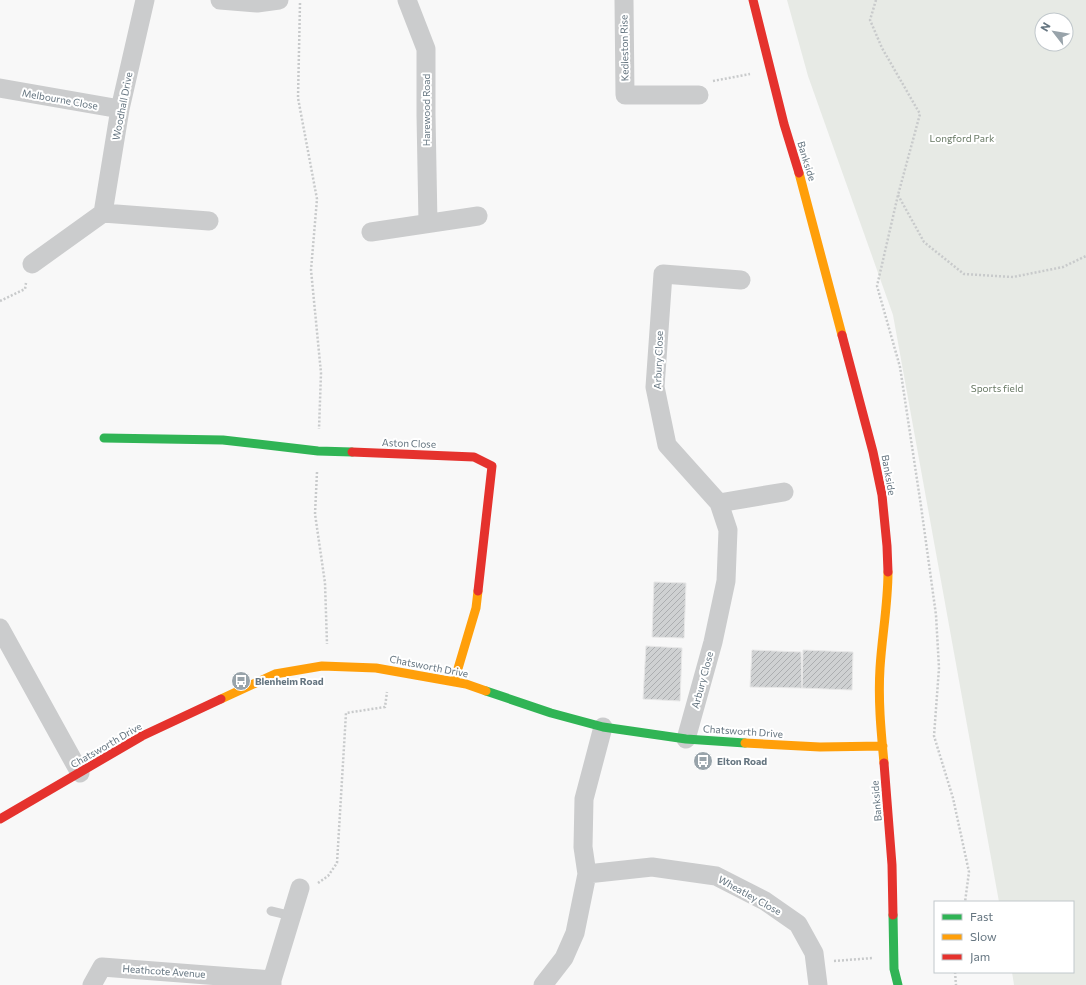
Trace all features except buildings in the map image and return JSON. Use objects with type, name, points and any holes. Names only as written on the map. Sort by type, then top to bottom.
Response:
[{"type":"street","name":"Woodhall Drive","points":[[103,213],[120,110],[145,0]]},
{"type":"street","points":[[220,0],[256,3],[279,0]]},
{"type":"street","name":"Harewood Road","points":[[407,0],[426,49],[428,223]]},
{"type":"street","name":"Kedleston Rise","points":[[624,0],[625,95],[699,95]]},
{"type":"street","name":"Bankside","points":[[753,0],[784,124],[806,197],[873,452],[882,495],[887,546],[888,580],[880,668],[879,699],[892,864],[894,969],[890,985]]},
{"type":"street","name":"Melbourne Close","points":[[0,88],[120,110]]},
{"type":"street","points":[[32,264],[103,213],[209,221]]},
{"type":"street","points":[[371,232],[478,216]]},
{"type":"street","name":"Arbury Close","points":[[686,739],[713,642],[726,581],[728,530],[719,503],[667,445],[655,387],[663,274],[741,280]]},
{"type":"street","name":"Aston Close","points":[[104,438],[223,440],[318,451],[474,457],[492,466],[476,608],[454,682]]},
{"type":"street","points":[[719,503],[784,492]]},
{"type":"street","points":[[0,628],[80,773]]},
{"type":"street","name":"Chatsworth Drive","points":[[0,819],[142,736],[276,674],[327,667],[376,668],[466,684],[551,713],[603,727],[686,739],[820,747],[883,746]]},
{"type":"street","points":[[543,985],[564,958],[575,932],[587,874],[584,846],[584,799],[603,727]]},
{"type":"street","name":"Wheatley Close","points":[[587,874],[652,867],[716,876],[765,901],[798,924],[814,953],[818,985]]},
{"type":"street","name":"Heathcote Avenue","points":[[92,985],[102,967],[272,982],[300,888]]},
{"type":"street","name":"Bankside","points":[[894,969],[898,985]]},
{"type":"lane","points":[[271,911],[292,916]]},
{"type":"path","points":[[300,0],[298,98],[317,199],[311,270],[322,373],[315,514],[325,583],[327,667]]},
{"type":"path","points":[[876,0],[870,20],[882,48],[920,114],[898,195],[877,286],[900,367],[922,514],[936,615],[939,668],[934,736],[953,798],[969,872],[965,901]]},
{"type":"path","points":[[699,95],[704,83],[771,70]]},
{"type":"path","points":[[898,195],[924,242],[964,274],[1013,277],[1063,267],[1086,256]]},
{"type":"path","points":[[0,301],[25,289],[32,264]]},
{"type":"path","points":[[300,888],[301,882],[315,886],[328,876],[337,863],[346,713],[385,707],[390,670]]},
{"type":"path","points":[[815,963],[894,956]]},
{"type":"path","points":[[955,973],[956,985]]},
{"type":"green space","points":[[787,0],[1086,0],[1086,985],[1014,985],[1012,973],[1074,973],[1074,901],[999,901],[893,315],[808,76]]},
{"type":"traffic: fast","points":[[104,438],[223,440],[318,451],[352,452]]},
{"type":"traffic: fast","points":[[486,691],[551,713],[603,727],[686,739],[745,743]]},
{"type":"traffic: fast","points":[[893,915],[894,969],[898,985]]},
{"type":"traffic: slow","points":[[799,173],[842,335]]},
{"type":"traffic: slow","points":[[884,763],[879,680],[888,572]]},
{"type":"traffic: slow","points":[[454,682],[476,608],[478,591]]},
{"type":"traffic: slow","points":[[221,699],[275,674],[322,666],[376,668],[466,684],[486,691]]},
{"type":"traffic: slow","points":[[745,743],[820,747],[883,746]]},
{"type":"traffic: jam","points":[[753,0],[784,124],[799,173]]},
{"type":"traffic: jam","points":[[842,335],[873,452],[882,495],[888,572]]},
{"type":"traffic: jam","points":[[352,452],[474,457],[492,466],[478,591]]},
{"type":"traffic: jam","points":[[0,819],[142,736],[221,699]]},
{"type":"traffic: jam","points":[[884,763],[892,865],[893,915]]},
{"type":"place","name":"Blenheim Road","points":[[241,681]]},
{"type":"place","name":"Elton Road","points":[[703,761]]},
{"type":"park label","name":"Longford Park","points":[[962,138]]},
{"type":"park label","name":"Sports field","points":[[997,388]]}]
